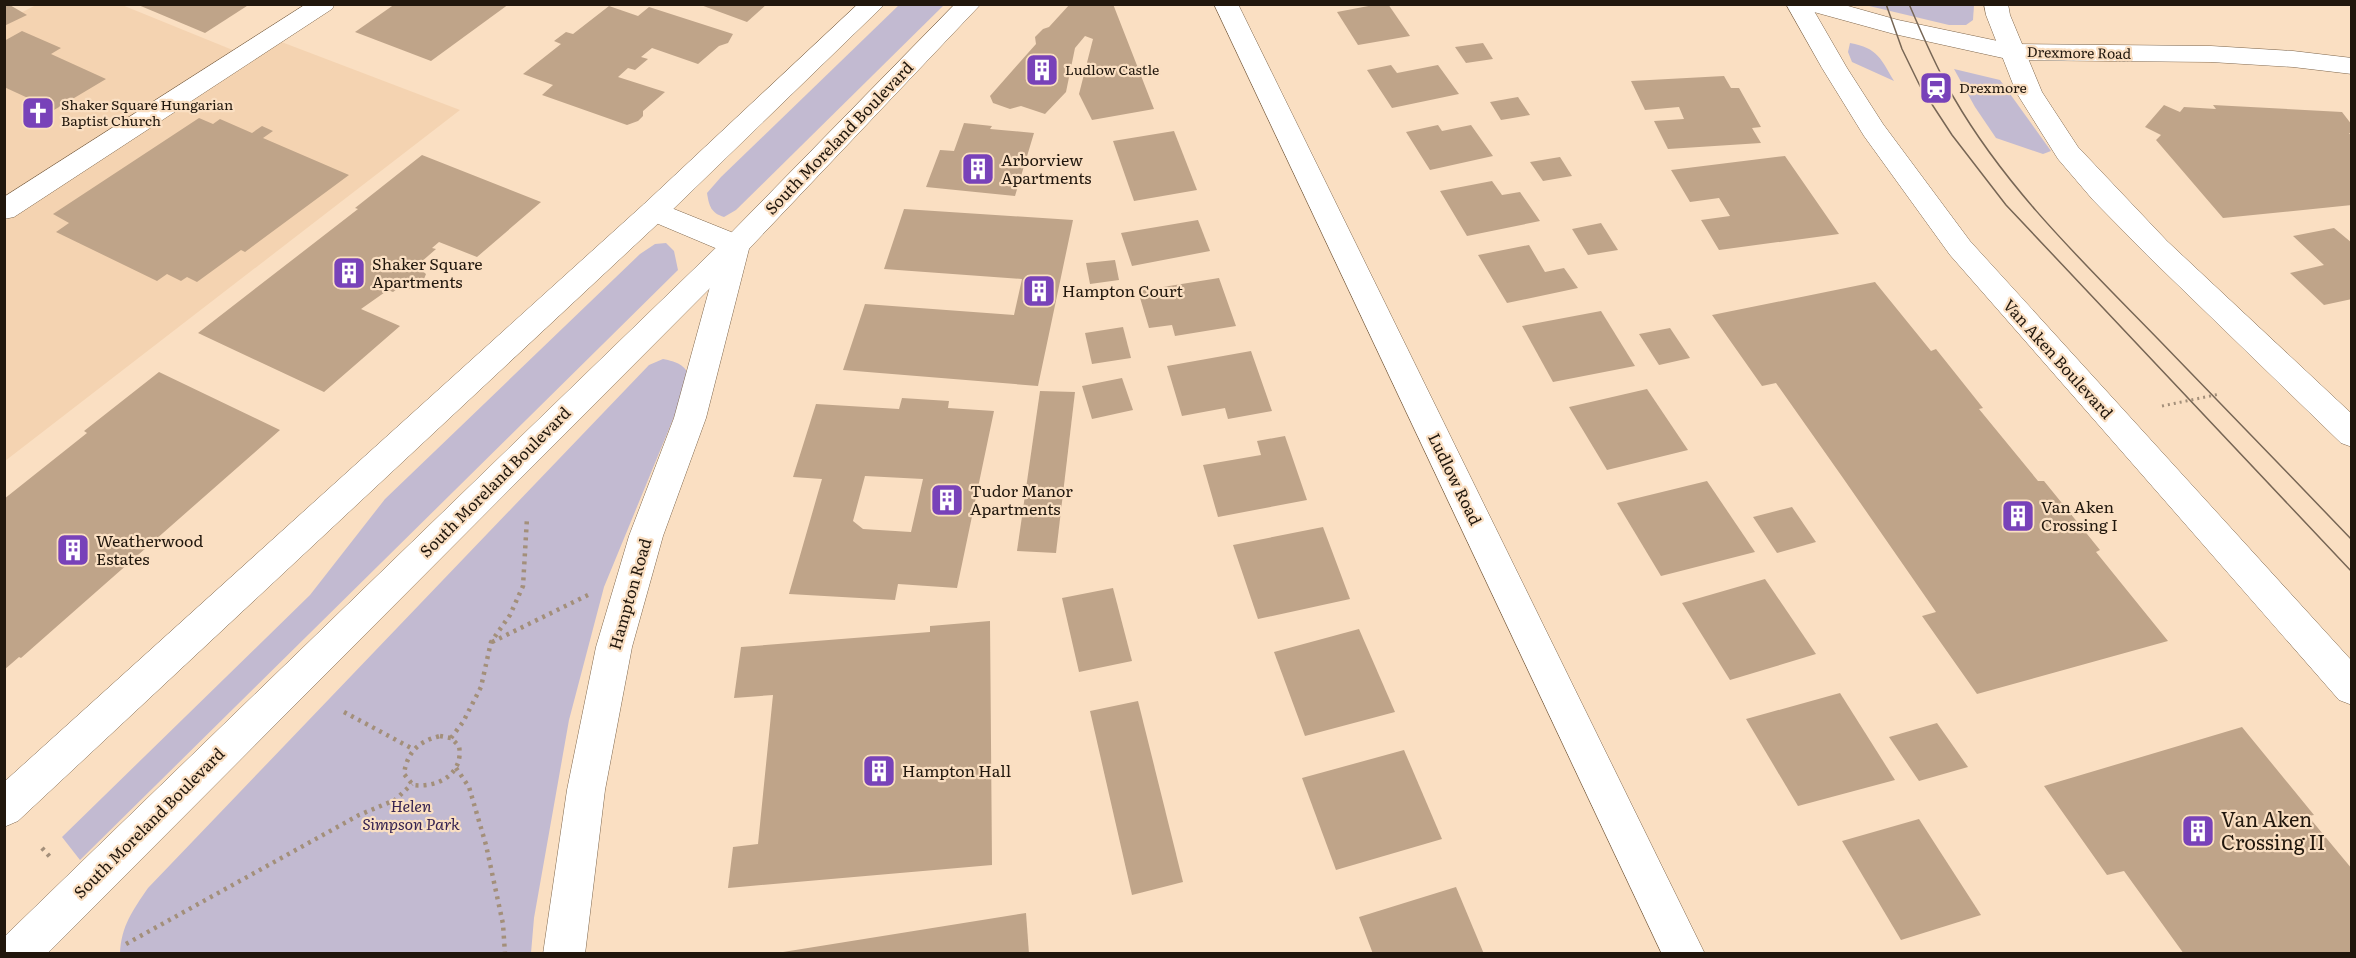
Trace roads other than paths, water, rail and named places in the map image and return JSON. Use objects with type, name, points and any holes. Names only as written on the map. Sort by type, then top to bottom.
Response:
[{"type":"street","points":[[4,210],[323,4]]},
{"type":"street","points":[[4,808],[654,211],[873,4]]},
{"type":"street","name":"South Moreland Boulevard","points":[[17,954],[736,245],[969,4]]},
{"type":"street","name":"Ludlow Road","points":[[1226,4],[1684,954]]},
{"type":"street","name":"Van Aken Boulevard","points":[[1798,4],[1856,105],[1916,192],[1960,248],[2352,688]]},
{"type":"street","name":"Drexmore Road","points":[[1812,4],[1884,24],[2012,52],[2211,54],[2293,59],[2352,66]]},
{"type":"street","points":[[1996,4],[2029,93],[2068,153],[2103,193],[2352,434]]},
{"type":"street","points":[[654,211],[736,245]]},
{"type":"street","name":"Hampton Road","points":[[564,954],[586,790],[614,647],[646,536],[690,418],[736,245]]},
{"type":"tram line","points":[[1886,4],[1902,49],[1920,86],[1952,135],[2006,205],[2352,572]]},
{"type":"tram line","points":[[1909,4],[1954,98],[1975,132],[2023,195],[2076,255],[2352,540]]},
{"type":"place","name":"Ludlow Castle","points":[[1042,70]]},
{"type":"place","name":"Drexmore","points":[[1936,88]]},
{"type":"place","name":"Shaker Square Hungarian Baptist Church","points":[[38,113]]},
{"type":"place","name":"Arborview Apartments","points":[[978,169]]},
{"type":"place","name":"Shaker Square Apartments","points":[[349,273]]},
{"type":"place","name":"Hampton Court","points":[[1039,291]]},
{"type":"place","name":"Tudor Manor Apartments","points":[[947,500]]},
{"type":"place","name":"Van Aken Crossing I","points":[[2018,516]]},
{"type":"place","name":"Weatherwood Estates","points":[[73,550]]},
{"type":"place","name":"Hampton Hall","points":[[879,771]]},
{"type":"place","name":"Van Aken Crossing II","points":[[2198,831]]},
{"type":"park label","name":"Helen Simpson Park","points":[[411,815]]}]
